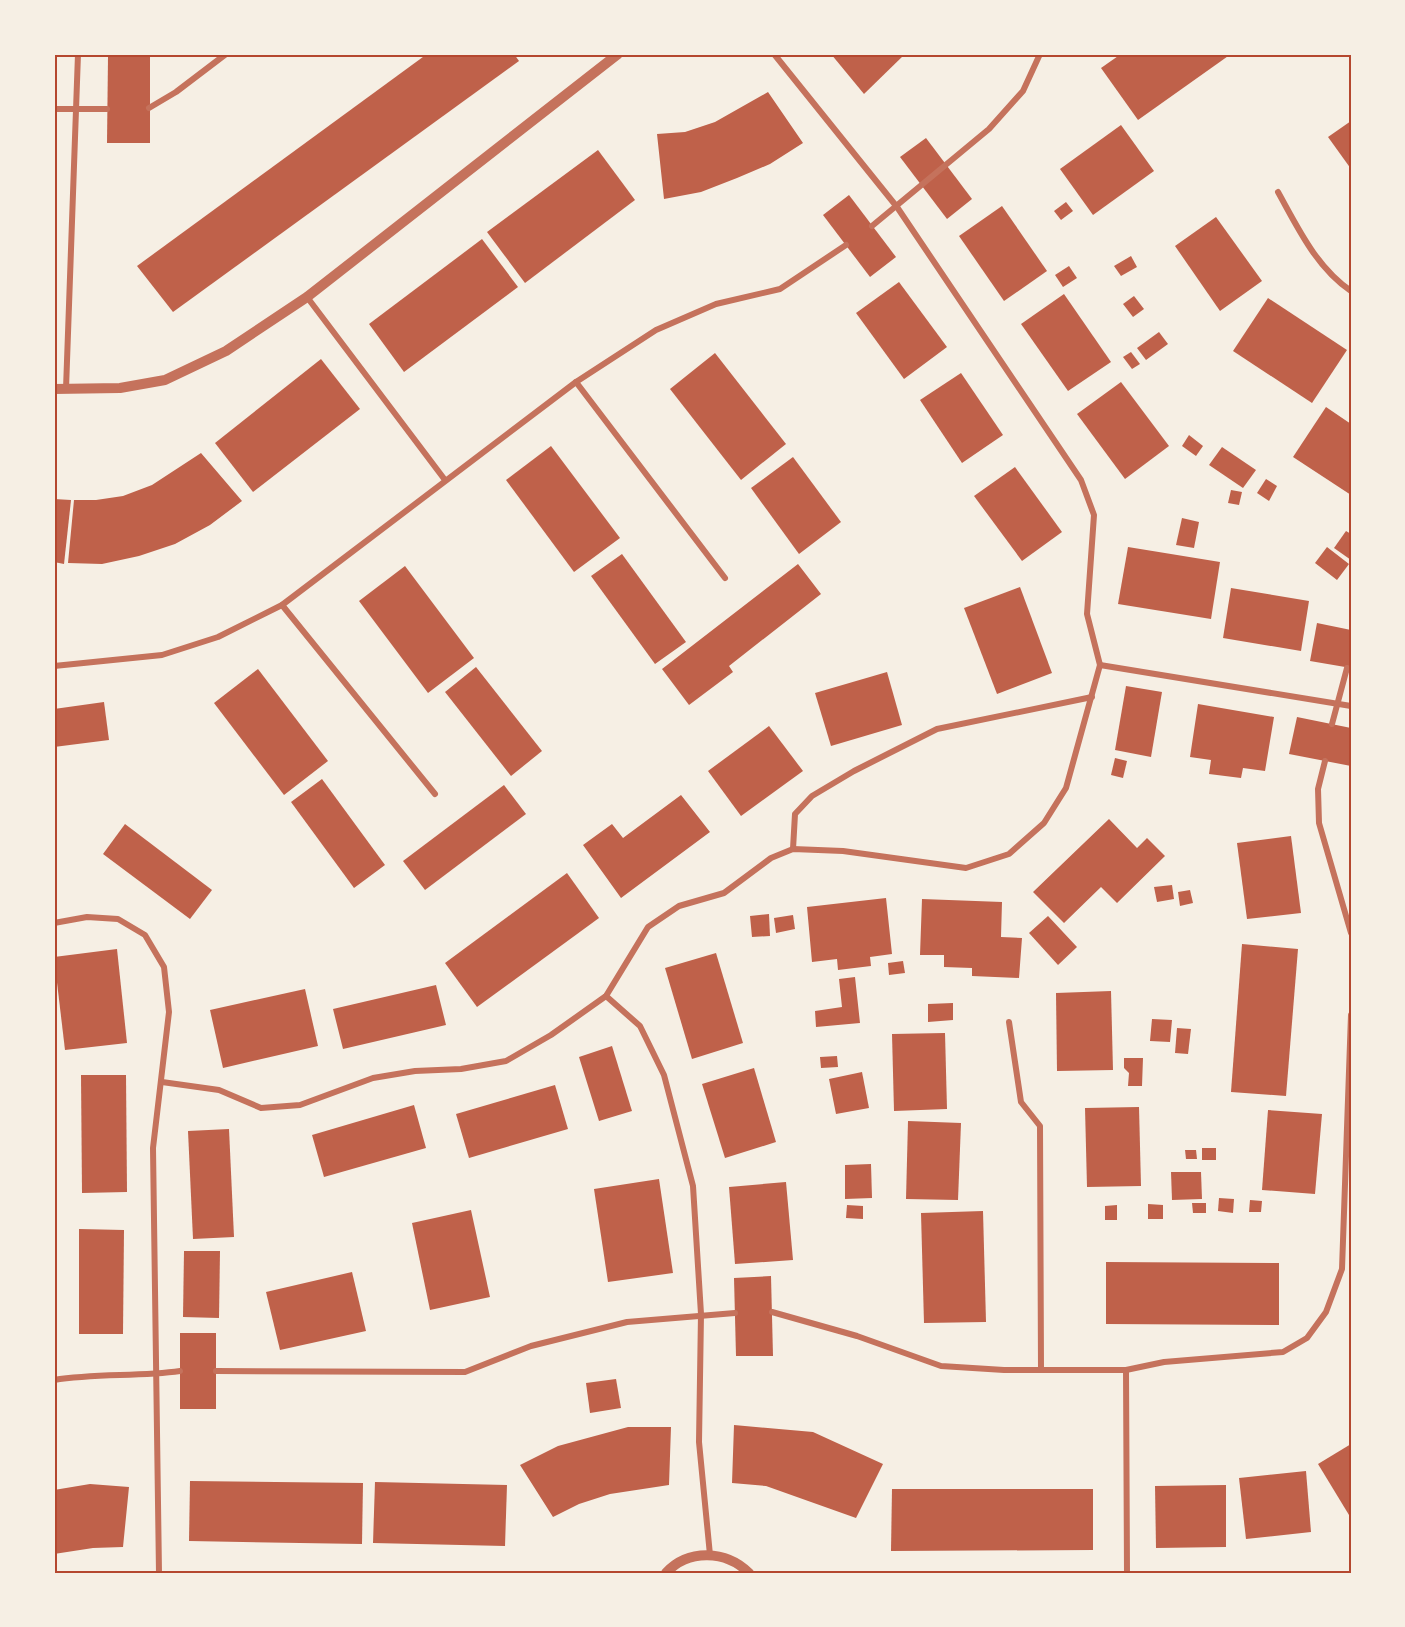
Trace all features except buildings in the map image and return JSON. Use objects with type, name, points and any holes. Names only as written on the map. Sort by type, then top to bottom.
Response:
[{"type":"street","points":[[66,390],[74,108],[78,54]]},
{"type":"street","points":[[149,108],[176,92],[226,54]]},
{"type":"street","points":[[54,388],[66,390],[120,388],[165,380],[226,351],[307,297],[618,54]]},
{"type":"street","points":[[162,1082],[219,1090],[261,1108],[300,1106],[373,1078],[415,1071],[460,1069],[506,1061],[551,1035],[606,996],[648,927],[679,906],[724,893],[771,858],[793,849],[843,851],[966,868],[1009,854],[1044,823],[1066,788],[1100,665],[1087,614],[1094,515],[1082,480],[897,207],[774,54]]},
{"type":"street","points":[[872,226],[989,129],[1023,90],[1040,54]]},
{"type":"street","points":[[56,109],[107,109]]},
{"type":"street","points":[[1278,192],[1310,250],[1339,282],[1351,291]]},
{"type":"street","points":[[54,666],[162,655],[218,637],[282,605],[576,382],[656,330],[716,304],[780,289],[846,245]]},
{"type":"street","points":[[307,297],[445,480]]},
{"type":"street","points":[[576,382],[725,578]]},
{"type":"street","points":[[282,605],[435,794]]},
{"type":"street","points":[[1100,665],[1351,706]]},
{"type":"street","points":[[1332,724],[1335,704],[1347,668]]},
{"type":"street","points":[[793,849],[795,814],[812,796],[854,771],[937,729],[1092,697]]},
{"type":"street","points":[[1325,761],[1318,789],[1319,823],[1351,933]]},
{"type":"street","points":[[54,923],[87,917],[118,919],[145,935],[164,967],[169,1011],[153,1148],[159,1573]]},
{"type":"street","points":[[606,996],[640,1026],[664,1075],[693,1186],[701,1314],[699,1442],[710,1555]]},
{"type":"street","points":[[772,1312],[857,1335],[941,1366],[1041,1370],[1126,1370],[1164,1362],[1283,1352],[1307,1338],[1326,1312],[1342,1269],[1351,1015]]},
{"type":"street","points":[[1009,1022],[1021,1102],[1040,1126],[1041,1370]]},
{"type":"street","points":[[216,1371],[465,1372],[531,1346],[627,1322],[701,1314],[735,1313]]},
{"type":"street","points":[[1126,1370],[1127,1573]]},
{"type":"street","points":[[54,1380],[77,1376],[156,1375],[180,1371]]},
{"type":"street","points":[[666,1573],[688,1558],[710,1555],[728,1559],[748,1573]]}]
